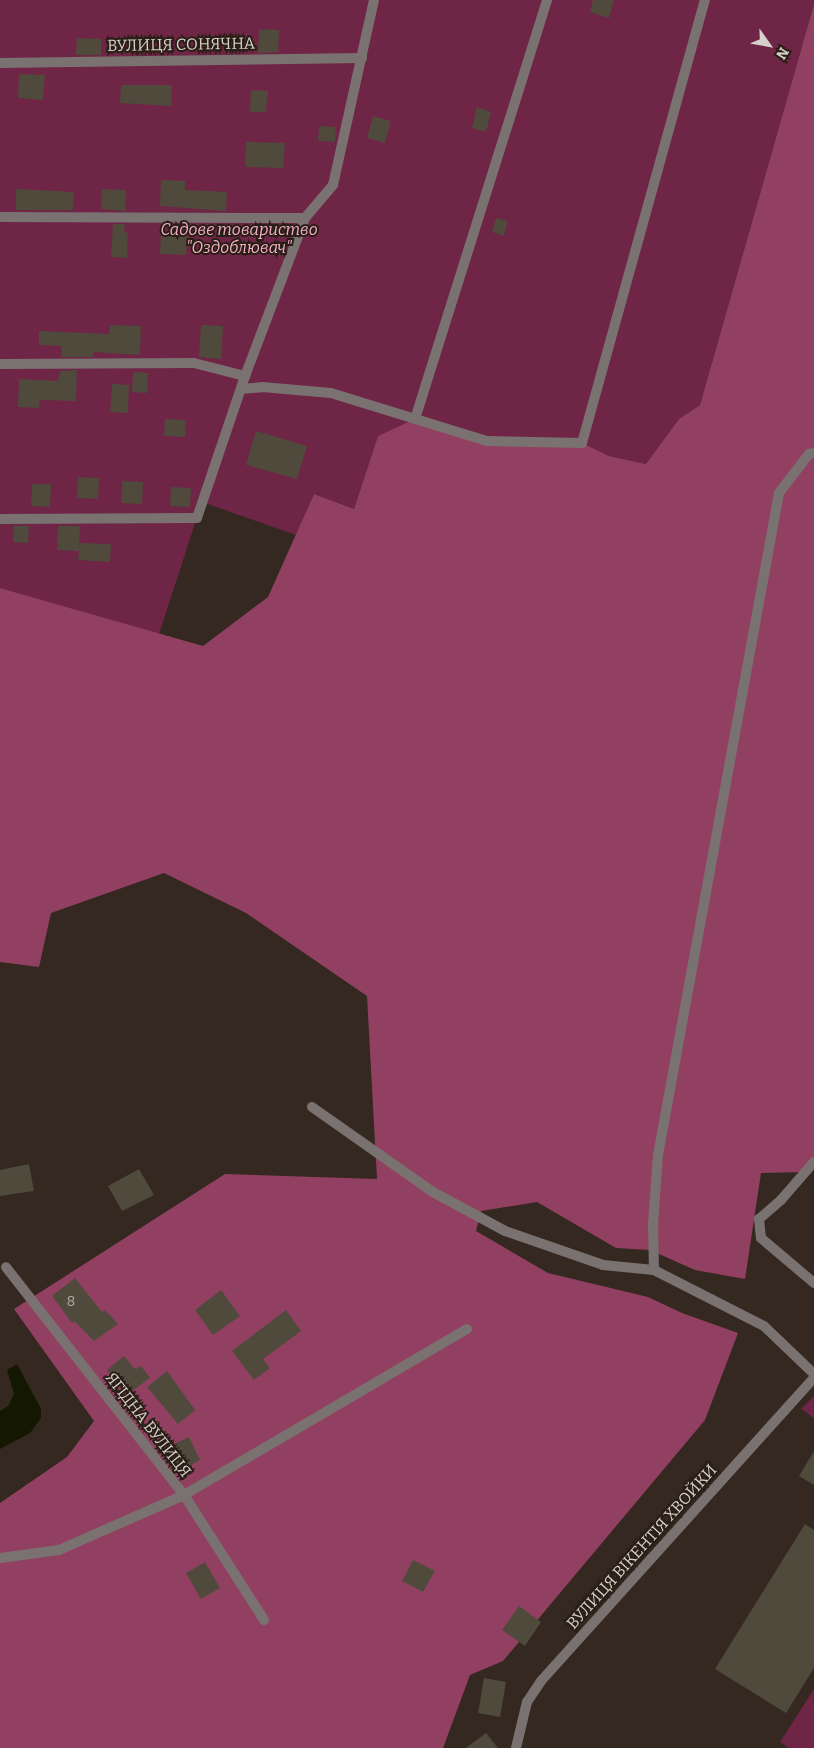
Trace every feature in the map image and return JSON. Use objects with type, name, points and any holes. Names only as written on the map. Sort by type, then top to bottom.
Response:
[{"type":"street","points":[[0,519],[197,518],[245,376],[305,218],[332,185],[374,0]]},
{"type":"street","points":[[415,419],[547,0]]},
{"type":"street","points":[[241,389],[262,387],[331,393],[487,441],[582,443],[705,0]]},
{"type":"street","name":"ВУЛИЦЯ СОНЯЧНА","points":[[0,63],[362,58]]},
{"type":"street","points":[[0,216],[305,218]]},
{"type":"street","points":[[0,364],[194,363],[245,376]]},
{"type":"street","points":[[654,1270],[653,1224],[658,1155],[779,493],[809,454],[814,453]]},
{"type":"street","points":[[312,1107],[433,1192],[505,1232],[603,1265],[654,1270],[764,1326],[814,1374]]},
{"type":"street","points":[[814,1162],[781,1200],[759,1219],[760,1238],[814,1283]]},
{"type":"street","name":"ЯГІДНА ВУЛИЦЯ","points":[[0,1558],[59,1550],[184,1495],[6,1267]]},
{"type":"street","points":[[264,1620],[184,1495],[468,1329]]},
{"type":"street","name":"ВУЛИЦЯ ВІКЕНТІЯ ХВОЙКИ","points":[[516,1748],[527,1702],[541,1680],[814,1378]]},
{"type":"green space","name":"Садове товариство \"Оздоблювач\"","points":[[0,0],[814,0],[814,4],[700,405],[679,419],[646,464],[609,456],[582,443],[378,436],[354,509],[314,494],[296,535],[202,502],[159,634],[0,588]]},
{"type":"green space","points":[[814,1396],[814,1418],[801,1409]]},
{"type":"green space","points":[[814,1689],[814,1748],[789,1748],[780,1742]]},
{"type":"shaded area","points":[[814,4],[814,1162],[806,1172],[761,1173],[745,1279],[695,1270],[650,1250],[616,1248],[537,1202],[481,1211],[476,1231],[548,1273],[648,1297],[682,1313],[738,1333],[705,1420],[503,1661],[470,1675],[443,1748],[0,1748],[0,1503],[67,1457],[94,1421],[14,1309],[225,1174],[377,1179],[367,996],[246,913],[164,873],[51,913],[39,967],[0,962],[0,588],[203,646],[268,597],[314,494],[354,509],[378,436],[415,419],[487,441],[582,443],[609,456],[646,464],[679,419],[700,405]]},
{"type":"shaded area","points":[[17,1364],[41,1409],[41,1418],[30,1433],[0,1449],[0,1411],[8,1406],[14,1394],[7,1370]]},
{"type":"building","points":[[593,0],[614,0],[609,18],[590,12]]},
{"type":"building","points":[[259,29],[279,30],[278,52],[258,53]]},
{"type":"building","points":[[77,38],[101,39],[101,55],[76,55]]},
{"type":"building","points":[[19,74],[45,75],[43,100],[18,98]]},
{"type":"building","points":[[121,85],[172,85],[171,106],[120,103]]},
{"type":"building","points":[[251,90],[268,91],[266,112],[250,112]]},
{"type":"building","points":[[477,107],[491,112],[486,132],[472,128]]},
{"type":"building","points":[[373,116],[391,121],[385,143],[367,138]]},
{"type":"building","points":[[319,126],[336,127],[335,142],[318,141]]},
{"type":"building","points":[[246,142],[285,143],[283,168],[245,167]]},
{"type":"building","points":[[161,180],[185,181],[185,190],[227,192],[226,211],[160,206]]},
{"type":"building","points":[[16,189],[74,192],[73,210],[16,210]]},
{"type":"building","points":[[102,189],[126,190],[125,211],[101,209]]},
{"type":"building","points":[[496,218],[508,221],[504,236],[492,232]]},
{"type":"building","points":[[113,224],[125,224],[124,232],[128,233],[127,258],[111,257]]},
{"type":"building","points":[[161,232],[188,234],[186,255],[160,254]]},
{"type":"building","points":[[110,325],[141,326],[140,355],[93,352],[93,357],[61,357],[62,346],[39,345],[39,331],[109,334]]},
{"type":"building","points":[[201,325],[223,326],[221,359],[199,357]]},
{"type":"building","points":[[77,370],[76,401],[40,400],[39,408],[18,407],[19,379],[58,381],[60,371]]},
{"type":"building","points":[[133,372],[148,373],[147,393],[132,392]]},
{"type":"building","points":[[112,384],[129,385],[128,413],[110,412]]},
{"type":"building","points":[[165,419],[186,420],[185,437],[164,436]]},
{"type":"building","points":[[256,431],[307,446],[297,479],[246,465]]},
{"type":"building","points":[[78,477],[99,478],[98,499],[77,498]]},
{"type":"building","points":[[122,481],[143,482],[142,504],[121,503]]},
{"type":"building","points":[[32,484],[51,484],[50,507],[31,506]]},
{"type":"building","points":[[171,487],[191,488],[190,507],[170,506]]},
{"type":"building","points":[[14,526],[29,526],[28,543],[13,542]]},
{"type":"building","points":[[58,526],[80,526],[79,551],[57,550]]},
{"type":"building","points":[[80,543],[111,544],[110,562],[78,560]]},
{"type":"building","points":[[29,1164],[34,1191],[0,1196],[0,1170]]},
{"type":"building","points":[[139,1169],[154,1195],[122,1211],[108,1186]]},
{"type":"building","points":[[75,1278],[102,1312],[105,1310],[118,1324],[94,1341],[74,1321],[72,1323],[52,1296]]},
{"type":"building","points":[[221,1290],[240,1316],[213,1335],[195,1310]]},
{"type":"building","points":[[286,1310],[301,1331],[263,1359],[270,1368],[254,1380],[232,1351]]},
{"type":"building","points":[[124,1356],[135,1369],[141,1366],[150,1378],[127,1395],[107,1370]]},
{"type":"building","points":[[167,1371],[195,1410],[178,1424],[147,1387]]},
{"type":"building","points":[[189,1437],[200,1460],[176,1473],[163,1449]]},
{"type":"building","points":[[814,1451],[814,1485],[799,1476]]},
{"type":"building","points":[[805,1524],[814,1530],[814,1668],[786,1713],[715,1669]]},
{"type":"building","points":[[413,1560],[435,1571],[423,1592],[402,1581]]},
{"type":"building","points":[[205,1562],[220,1588],[201,1599],[186,1573]]},
{"type":"building","points":[[519,1606],[541,1622],[525,1646],[502,1630]]},
{"type":"building","points":[[484,1678],[506,1682],[500,1717],[478,1713]]},
{"type":"building","points":[[486,1733],[498,1748],[466,1748]]}]
